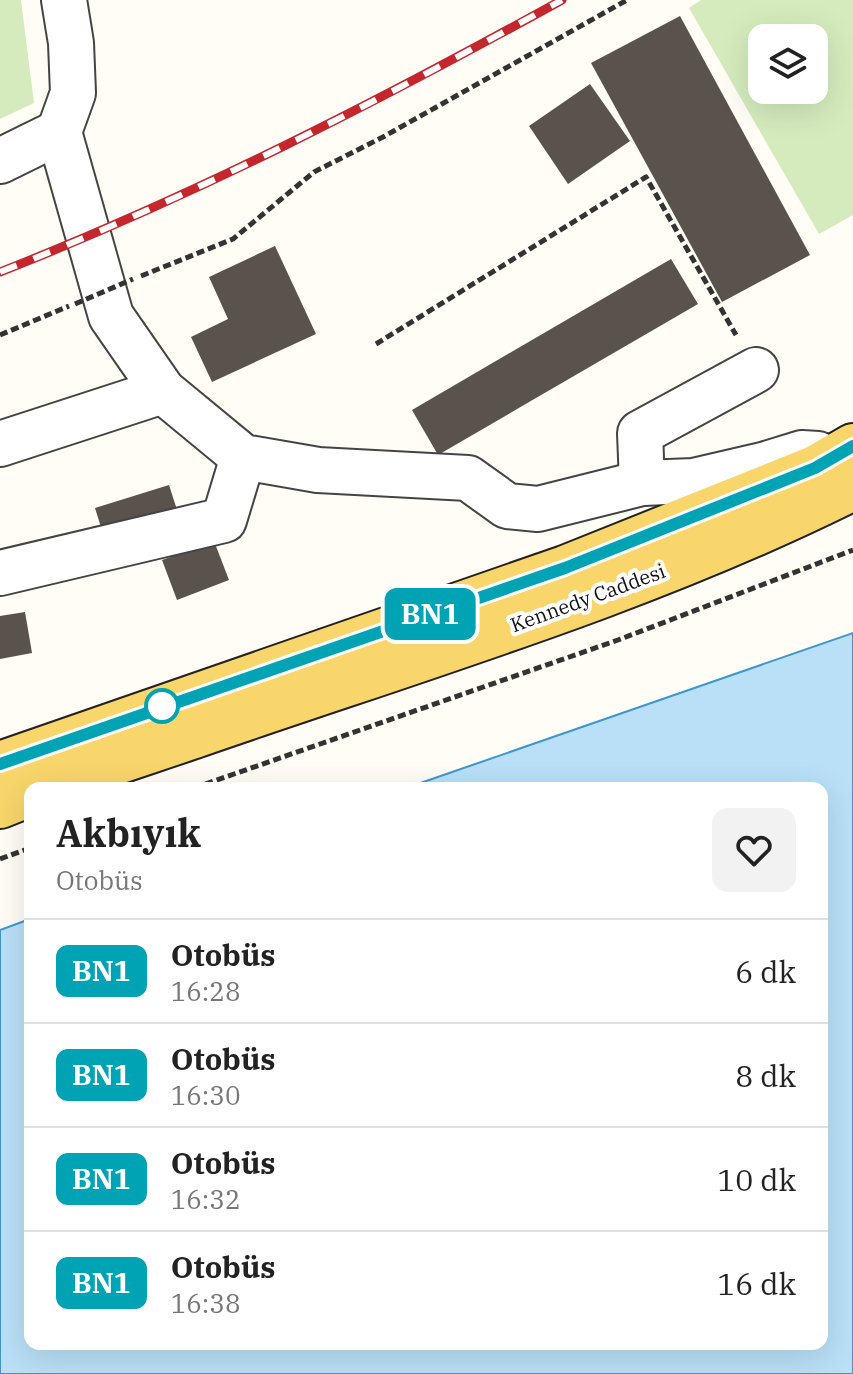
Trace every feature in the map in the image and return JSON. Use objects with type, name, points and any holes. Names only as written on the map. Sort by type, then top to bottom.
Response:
[{"type":"main road","name":"Kennedy Caddesi","points":[[0,764],[565,568],[815,468],[847,463]]},
{"type":"main road","name":"Kennedy Caddesi","points":[[62,782],[603,594],[724,548],[786,522],[847,463]]},
{"type":"main road","points":[[0,806],[24,796]]},
{"type":"street","points":[[64,0],[71,43],[73,93],[59,132],[111,316],[163,391],[243,457],[318,470],[468,478],[507,506],[538,509],[642,483],[694,481],[802,453],[847,463]]},
{"type":"street","points":[[0,161],[59,132]]},
{"type":"street","points":[[642,483],[640,433],[756,370]]},
{"type":"street","points":[[0,444],[163,391]]},
{"type":"street","points":[[0,573],[224,520],[243,457]]},
{"type":"path","points":[[0,335],[233,239],[314,172],[383,137],[627,0]]},
{"type":"path","points":[[376,344],[646,177],[756,370]]},
{"type":"path","points":[[211,782],[618,640],[853,550]]},
{"type":"path","points":[[0,859],[24,850]]},
{"type":"green space","points":[[0,0],[21,0],[34,103],[0,119]]},
{"type":"green space","points":[[701,0],[853,0],[853,215],[819,234],[689,8]]},
{"type":"water","points":[[853,633],[853,1374],[0,1374],[0,930],[24,921],[24,1350],[828,1350],[828,782],[423,782]]},
{"type":"building","points":[[680,16],[810,255],[722,302],[591,63]]},
{"type":"building","points":[[590,84],[630,141],[568,184],[529,126]]},
{"type":"building","points":[[275,246],[316,334],[212,382],[191,337],[228,319],[209,277]]},
{"type":"building","points":[[671,259],[698,304],[438,455],[412,410]]},
{"type":"building","points":[[169,485],[180,519],[106,543],[95,508]]},
{"type":"building","points":[[214,541],[229,580],[177,600],[162,560]]},
{"type":"building","points":[[25,612],[32,653],[0,659],[0,616]]},
{"type":"railway","points":[[0,272],[215,179],[424,74],[562,0]]},
{"type":"bus line","name":"BN1","points":[[0,764],[565,568],[815,468],[853,446]]}]
